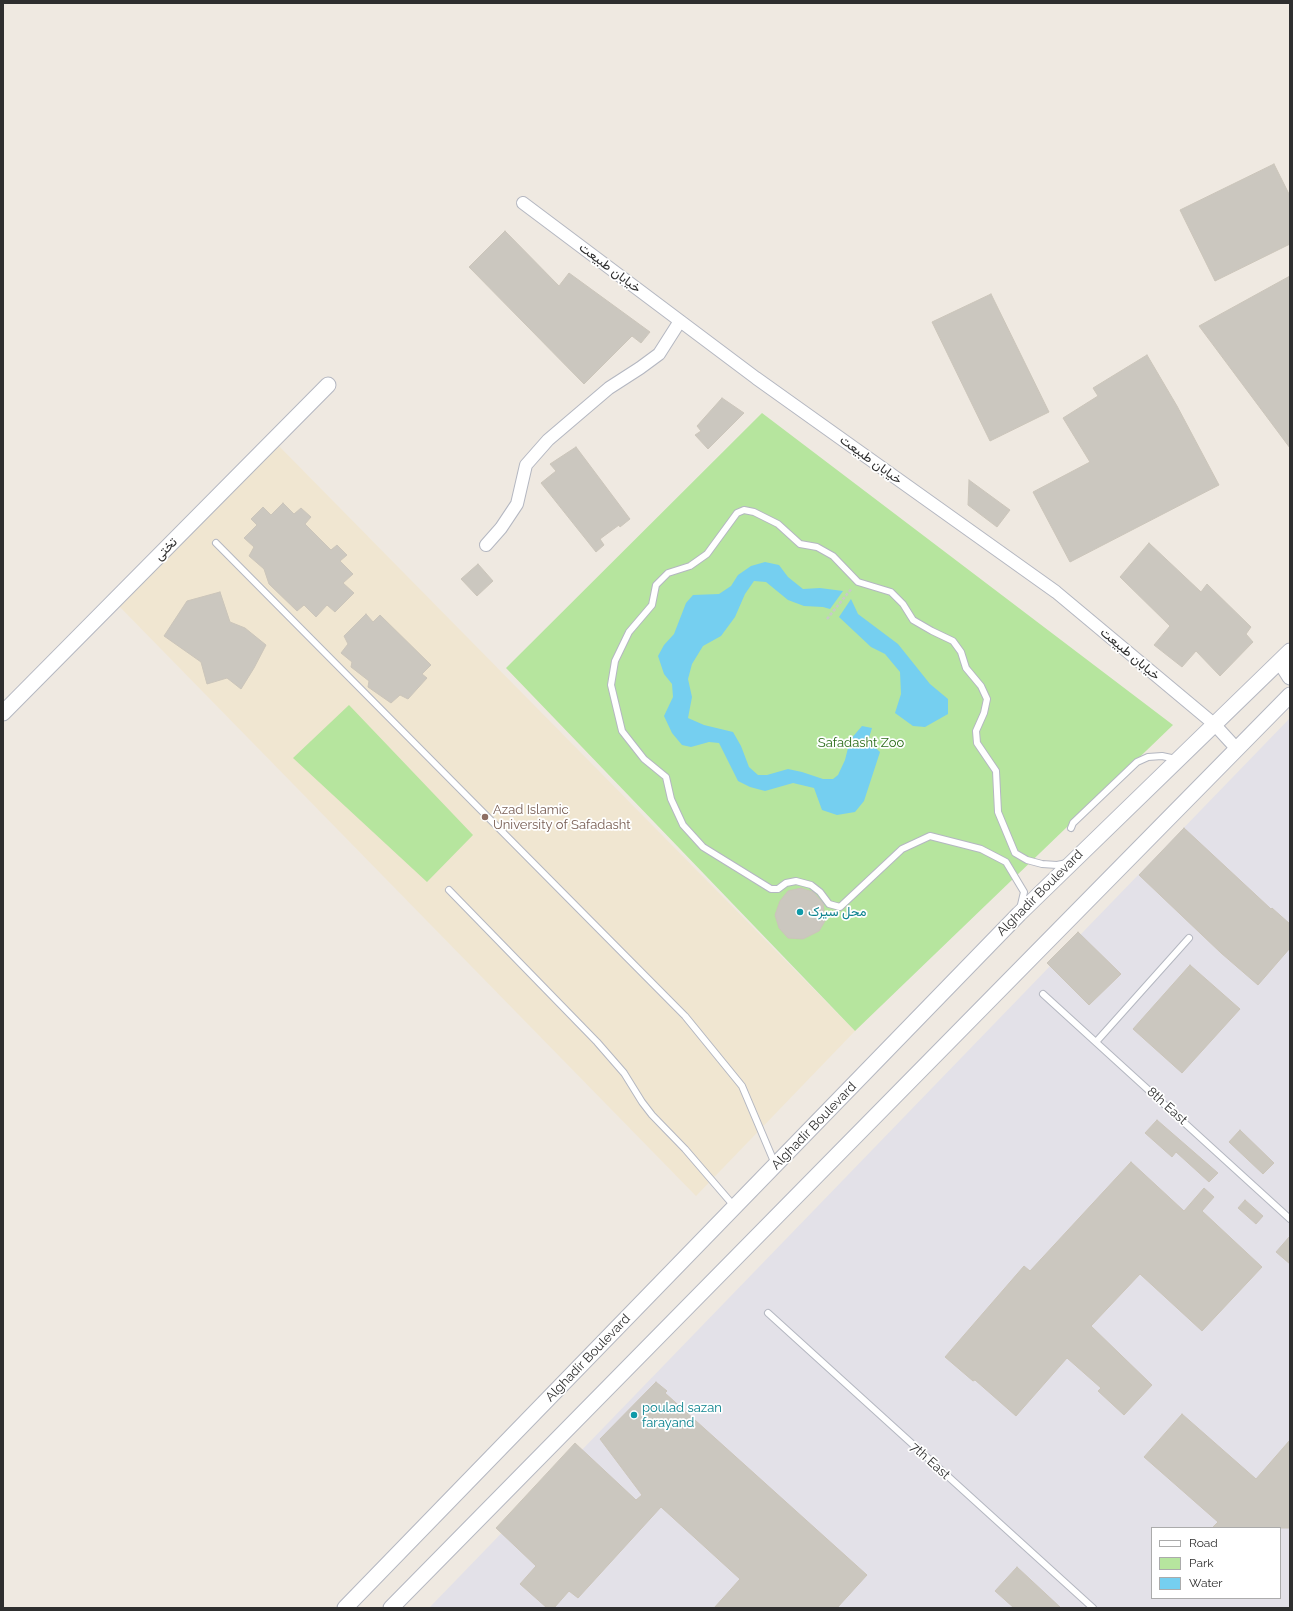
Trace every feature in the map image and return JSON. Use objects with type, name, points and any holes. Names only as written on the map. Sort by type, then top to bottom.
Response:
[{"type":"street","name":"خیابان طبیعت","points":[[523,203],[762,382],[1056,592],[1214,724],[1236,748]]},
{"type":"street","points":[[486,546],[501,528],[517,504],[526,465],[548,440],[609,388],[640,368],[658,354],[680,321]]},
{"type":"street","name":"تختی","points":[[3,713],[328,385]]},
{"type":"street","points":[[1285,656],[1290,677]]},
{"type":"street","name":"Alghadir Boulevard","points":[[345,1608],[776,1166],[1019,914],[1285,656]]},
{"type":"street","points":[[391,1608],[1236,748],[1290,695]]},
{"type":"lane","points":[[1019,914],[1024,892],[1006,862],[981,849],[930,836],[902,849],[840,907],[829,904],[820,892],[811,885],[796,881],[786,883],[778,889],[771,889],[703,847],[683,825],[671,799],[666,777],[644,759],[622,731],[611,685],[615,661],[629,632],[652,605],[656,585],[668,573],[690,566],[707,554],[737,513],[744,510],[754,512],[778,524],[800,544],[817,547],[833,556],[858,582],[891,592],[903,604],[913,620],[952,641],[961,652],[966,668],[981,686],[988,699],[976,731],[977,744],[996,772],[998,812],[1014,853],[1027,860],[1042,864],[1071,862]]},
{"type":"lane","points":[[216,543],[685,1016],[742,1086],[776,1166]]},
{"type":"lane","points":[[1070,828],[1137,762],[1148,757],[1162,756],[1178,759]]},
{"type":"lane","points":[[449,890],[597,1042],[624,1073],[652,1115],[685,1149],[735,1207]]},
{"type":"lane","points":[[1096,1042],[1189,938]]},
{"type":"lane","name":"8th East","points":[[1043,994],[1290,1218]]},
{"type":"lane","name":"7th East","points":[[768,1313],[1093,1608]]},
{"type":"path","points":[[827,619],[858,582]]},
{"type":"shaded area","name":"Azad Islamic University of Safadasht","points":[[273,440],[855,1031],[696,1196],[116,603]]},
{"type":"shaded area","points":[[1290,718],[1290,1608],[429,1608]]},
{"type":"green space","name":"Safadasht Zoo","points":[[762,413],[1173,725],[855,1031],[506,668]]},
{"type":"green space","points":[[349,705],[473,835],[427,882],[293,758]]},
{"type":"water","points":[[765,562],[779,565],[788,577],[803,589],[820,588],[843,591],[830,609],[804,606],[788,600],[766,582],[754,581],[745,594],[735,617],[721,636],[703,646],[692,664],[688,679],[692,697],[688,718],[704,725],[733,732],[741,746],[749,767],[758,775],[767,775],[788,769],[823,779],[833,779],[838,775],[845,760],[850,740],[862,726],[872,728],[868,741],[880,752],[864,801],[855,812],[837,815],[822,810],[814,788],[793,783],[765,791],[750,787],[738,781],[719,743],[709,742],[691,747],[682,745],[672,733],[664,716],[673,697],[672,684],[664,674],[658,656],[664,645],[674,634],[686,603],[693,595],[719,594],[731,586],[738,575],[751,566]]},
{"type":"water","points":[[851,599],[858,614],[898,644],[930,684],[948,699],[948,714],[925,727],[913,726],[895,713],[901,694],[900,672],[885,654],[871,647],[839,617]]},
{"type":"building","points":[[1274,164],[1290,196],[1290,244],[1215,281],[1180,210]]},
{"type":"building","points":[[505,231],[559,286],[569,273],[650,332],[641,343],[632,336],[584,384],[469,267]]},
{"type":"building","points":[[1290,276],[1290,448],[1199,326]]},
{"type":"building","points":[[991,294],[1049,412],[990,441],[932,322]]},
{"type":"building","points":[[1147,355],[1177,406],[1219,485],[1070,562],[1033,492],[1090,462],[1063,418],[1098,396],[1093,388]]},
{"type":"building","points":[[722,398],[744,413],[708,449],[695,435],[701,431],[697,426]]},
{"type":"building","points":[[576,447],[630,519],[600,539],[604,545],[596,552],[541,483],[556,471],[550,464]]},
{"type":"building","points":[[969,480],[1010,510],[997,527],[968,505]]},
{"type":"building","points":[[283,503],[294,514],[301,508],[311,517],[305,524],[331,550],[337,545],[347,555],[340,561],[353,574],[343,583],[354,593],[335,612],[327,605],[316,617],[304,605],[297,611],[269,584],[264,569],[249,556],[254,547],[244,538],[257,525],[251,519],[263,507],[271,515]]},
{"type":"building","points":[[1149,543],[1201,592],[1207,584],[1251,627],[1246,634],[1253,642],[1220,676],[1196,651],[1182,667],[1154,645],[1170,626],[1120,577]]},
{"type":"building","points":[[478,564],[493,581],[477,596],[461,579]]},
{"type":"building","points":[[220,592],[230,622],[245,628],[266,645],[241,689],[227,678],[207,684],[201,662],[164,636],[187,601]]},
{"type":"building","points":[[366,614],[373,622],[380,615],[431,665],[422,674],[427,678],[408,699],[400,695],[391,703],[368,687],[369,681],[351,667],[352,662],[341,653],[348,644],[344,636]]},
{"type":"building","points":[[1184,828],[1271,909],[1272,908],[1290,924],[1290,948],[1258,985],[1221,953],[1139,875]]},
{"type":"building","name":"محل سیرک","points":[[801,888],[813,892],[823,903],[825,921],[819,931],[803,939],[788,938],[779,928],[775,915],[780,901],[788,891]]},
{"type":"building","points":[[1078,932],[1121,974],[1089,1005],[1047,963]]},
{"type":"building","points":[[1190,965],[1240,1009],[1182,1073],[1133,1029]]},
{"type":"building","points":[[1157,1120],[1218,1173],[1209,1182],[1176,1152],[1172,1157],[1145,1133]]},
{"type":"building","points":[[1240,1130],[1274,1163],[1263,1174],[1229,1142]]},
{"type":"building","points":[[1131,1162],[1184,1211],[1204,1188],[1214,1197],[1202,1211],[1262,1267],[1202,1331],[1140,1274],[1091,1326],[1152,1385],[1124,1415],[1098,1391],[1101,1388],[1067,1358],[1016,1416],[975,1380],[973,1381],[945,1357],[1024,1266],[1030,1271]]},
{"type":"building","points":[[1245,1200],[1263,1216],[1256,1224],[1238,1208]]},
{"type":"building","points":[[1290,1236],[1290,1264],[1276,1252]]},
{"type":"building","points":[[656,1382],[667,1391],[665,1393],[867,1575],[837,1608],[714,1608],[740,1579],[661,1507],[578,1598],[569,1591],[554,1608],[547,1608],[520,1584],[536,1566],[496,1528],[575,1443],[636,1500],[642,1495],[600,1439]]},
{"type":"building","points":[[1182,1414],[1256,1479],[1290,1440],[1290,1528],[1213,1527],[1218,1522],[1144,1457]]},
{"type":"building","points":[[1017,1567],[1061,1608],[1014,1608],[995,1591]]},
{"type":"place","name":"Azad Islamic University of Safadasht","points":[[485,817]]},
{"type":"place","name":"محل سیرک","points":[[800,912]]},
{"type":"place","name":"poulad sazan farayand","points":[[634,1415]]}]
